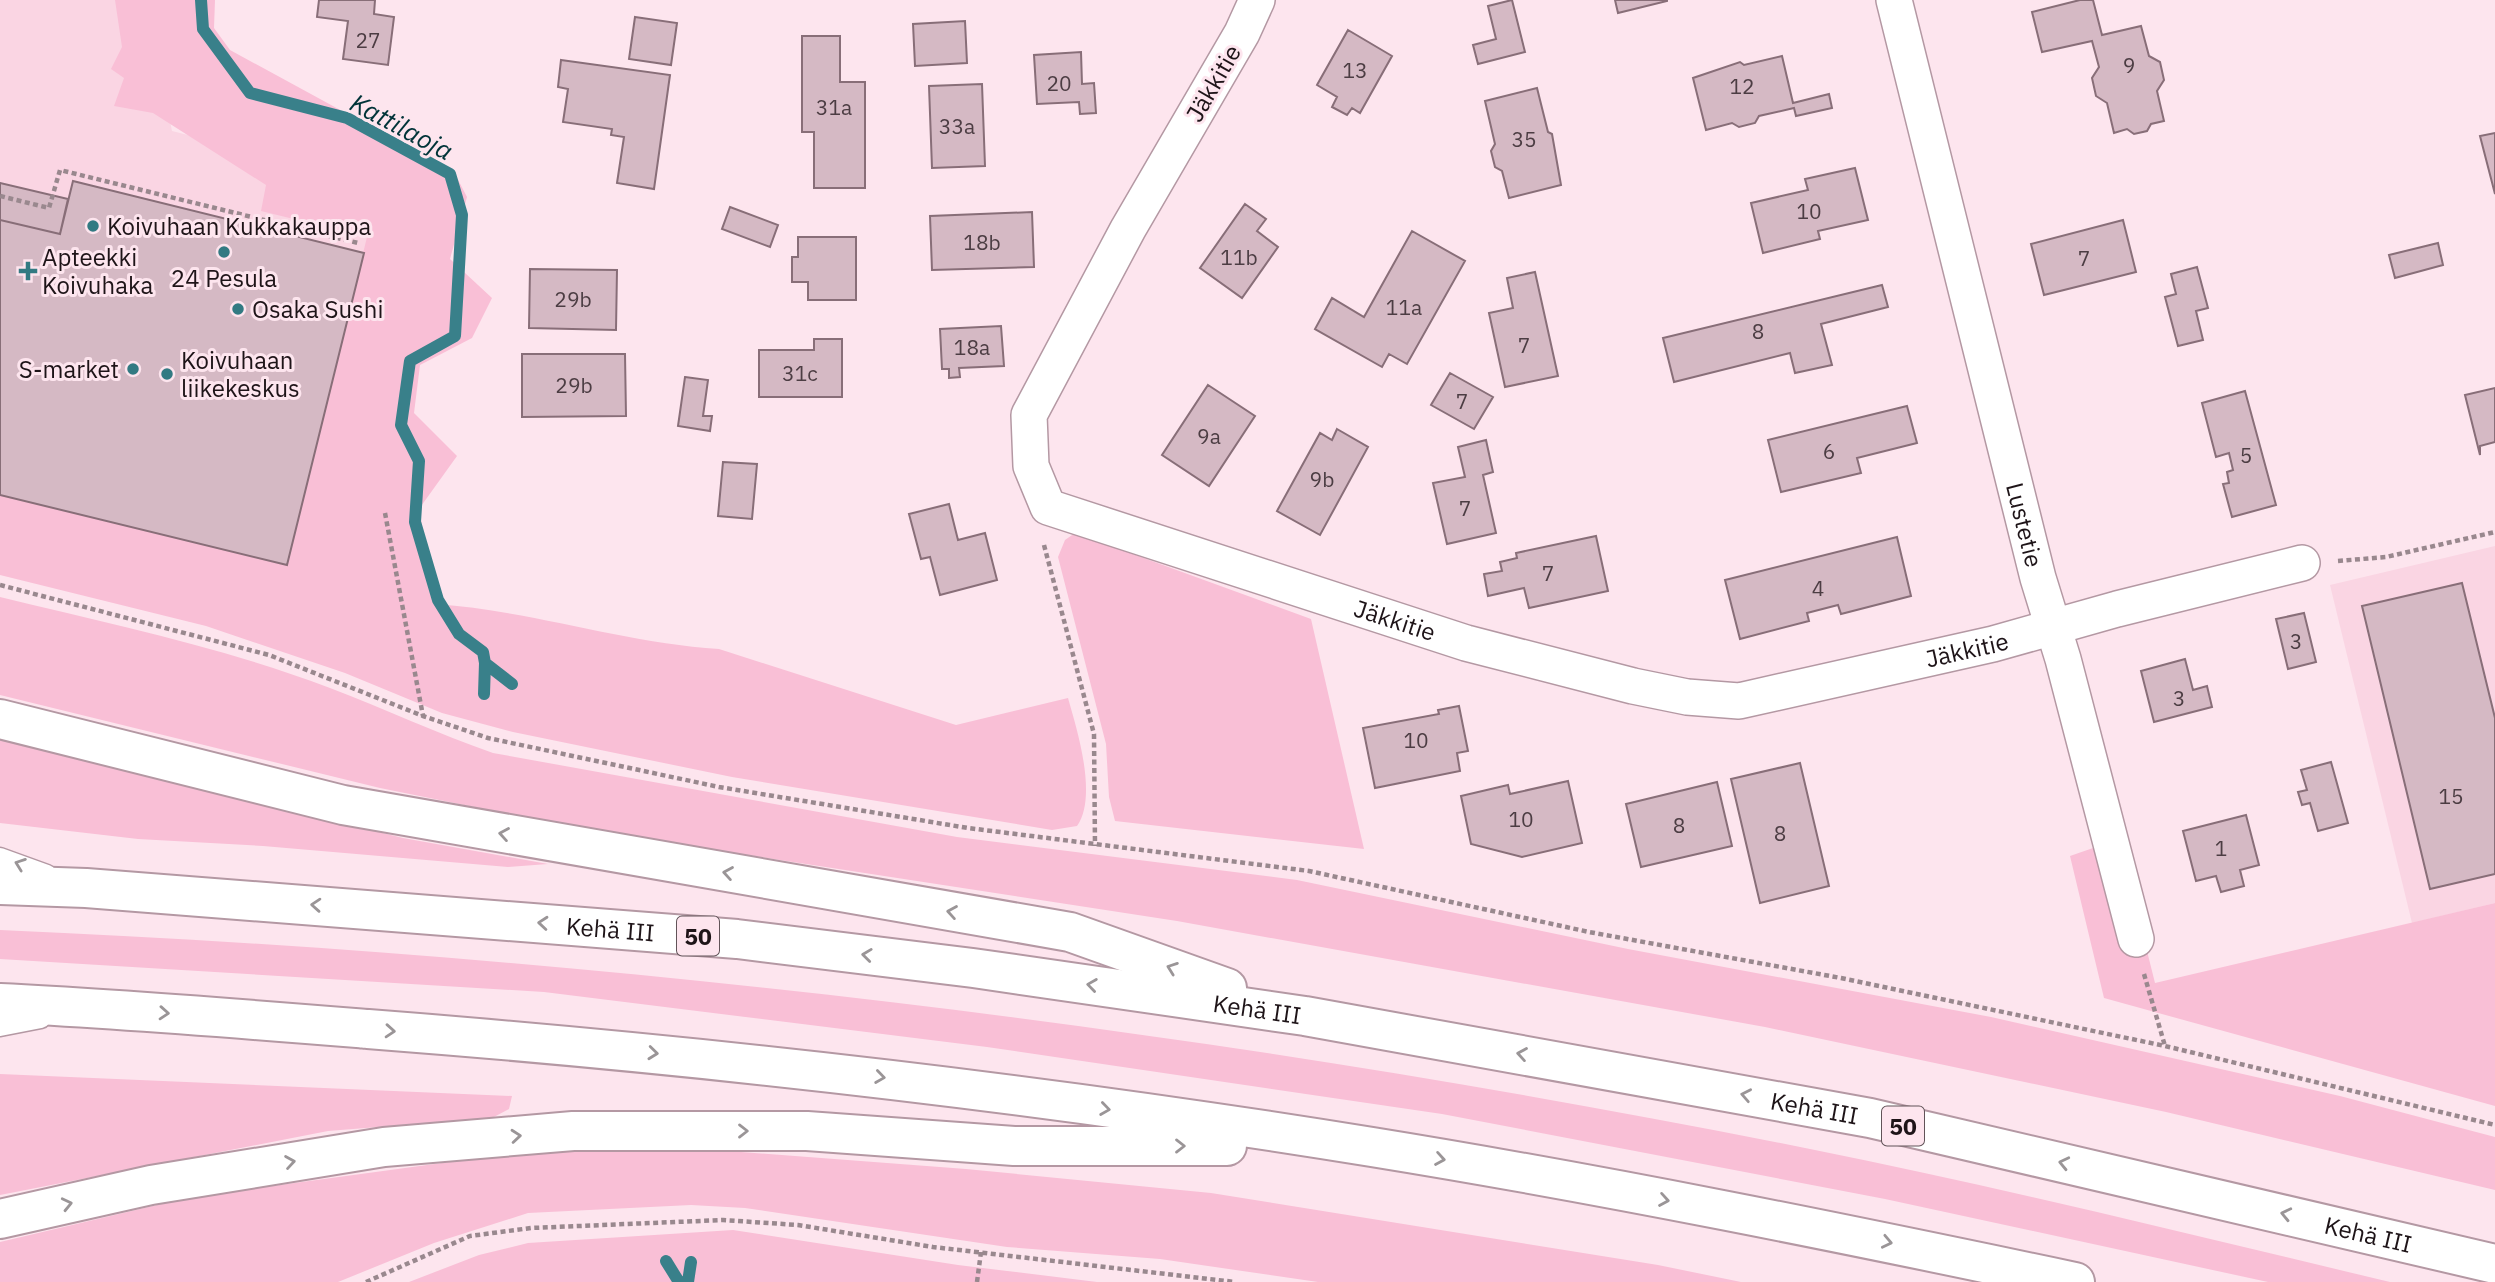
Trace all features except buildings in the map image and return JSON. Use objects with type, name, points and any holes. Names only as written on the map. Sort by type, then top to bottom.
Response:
[{"type":"highway","points":[[0,719],[343,805],[1070,932],[1305,1016]]},
{"type":"highway","name":"Kehä III","points":[[0,885],[86,888],[737,939],[973,968],[1305,1016],[1870,1118],[2495,1264]]},
{"type":"highway","points":[[0,1003],[586,1046],[856,1074],[1373,1147],[1857,1236],[2075,1282]]},
{"type":"highway","points":[[0,1219],[151,1185],[384,1147],[573,1130],[807,1130],[1014,1146],[1373,1147]]},
{"type":"street","name":"Jäkkitie","points":[[1257,0],[1242,33],[1128,229],[1029,415],[1031,466],[1048,507],[1391,621],[1687,697],[1739,701],[1993,644],[2302,563]]},
{"type":"street","name":"Lustetie","points":[[1894,0],[2052,627],[2063,659],[2136,939]]},
{"type":"lane","points":[[0,857],[86,888]]},
{"type":"lane","points":[[0,1027],[96,1008]]},
{"type":"path","points":[[0,196],[49,208],[60,170],[358,243]]},
{"type":"path","points":[[1048,507],[1044,547],[1094,734],[1095,846]]},
{"type":"path","points":[[385,513],[423,716]]},
{"type":"path","points":[[2302,563],[2386,556],[2495,532]]},
{"type":"path","points":[[0,585],[269,655],[423,716],[488,738],[719,787],[1095,846],[1309,871],[1589,932],[1841,978],[2165,1046],[2495,1125]]},
{"type":"path","points":[[2136,939],[2165,1046]]},
{"type":"path","points":[[366,1282],[470,1236],[531,1228],[723,1220],[798,1225],[933,1247],[1235,1282]]},
{"type":"path","points":[[977,1282],[981,1252]]},
{"type":"shaded area","name":"Koivuhaan liikekeskus","points":[[0,0],[145,0],[172,131],[401,189],[296,599],[0,528]]},
{"type":"shaded area","points":[[115,0],[215,0],[214,28],[230,50],[454,172],[467,197],[450,259],[492,298],[472,338],[420,365],[414,413],[457,456],[419,509],[436,604],[507,613],[684,646],[719,649],[956,725],[1068,698],[1086,781],[1083,813],[1077,826],[1052,830],[732,777],[513,732],[442,713],[345,673],[206,626],[0,575],[0,495],[287,565],[367,237],[261,211],[266,185],[153,113],[114,106],[124,78],[111,69],[122,47]]},
{"type":"shaded area","points":[[1075,533],[1311,619],[1364,849],[1115,821],[1109,797],[1106,744],[1058,557],[1065,540]]},
{"type":"shaded area","points":[[2495,546],[2495,903],[2412,923],[2330,585]]},
{"type":"shaded area","points":[[0,597],[249,660],[330,688],[493,753],[957,837],[1297,880],[1628,949],[1991,1017],[2340,1096],[2495,1137],[2495,1190],[2166,1112],[1765,1027],[1177,921],[592,831],[380,788],[0,695]]},
{"type":"shaded area","points":[[0,738],[403,838],[548,864],[508,867],[263,846],[138,839],[0,823]]},
{"type":"shaded area","points":[[2119,839],[2155,983],[2495,903],[2495,1106],[2104,998],[2070,856]]},
{"type":"shaded area","points":[[0,930],[455,958],[909,1004],[1135,1034],[1586,1106],[1810,1149],[2028,1196],[2390,1282],[2268,1282],[1885,1199],[1442,1114],[987,1047],[544,992],[0,959]]},
{"type":"shaded area","points":[[0,1074],[512,1096],[509,1109],[492,1118],[328,1131],[0,1195]]},
{"type":"shaded area","points":[[676,1147],[966,1169],[1211,1193],[1658,1265],[1741,1282],[1318,1282],[1160,1259],[1007,1247],[745,1208],[691,1205],[528,1213],[434,1243],[338,1282],[0,1282],[0,1242],[191,1197],[530,1151]]},
{"type":"shaded area","points":[[733,1230],[958,1265],[1097,1282],[409,1282],[479,1255],[528,1243]]},
{"type":"waterway","name":"Kattilaoja","points":[[201,0],[203,29],[250,93],[347,118],[450,174],[462,215],[455,336],[410,361],[401,425],[419,461],[415,522],[438,600],[459,634],[483,652],[485,663],[512,684]]},
{"type":"waterway","points":[[484,694],[485,663]]},
{"type":"waterway","points":[[666,1261],[679,1282]]},
{"type":"waterway","name":"Kattilaoja","points":[[688,1282],[691,1262]]},
{"type":"place","name":"Koivuhaan Kukkakauppa","points":[[93,226]]},
{"type":"place","name":"24 Pesula","points":[[224,252]]},
{"type":"place","name":"Apteekki Koivuhaka","points":[[28,271]]},
{"type":"place","name":"Osaka Sushi","points":[[238,309]]},
{"type":"place","name":"S-market","points":[[133,369]]},
{"type":"place","name":"Koivuhaan liikekeskus","points":[[167,374]]}]
